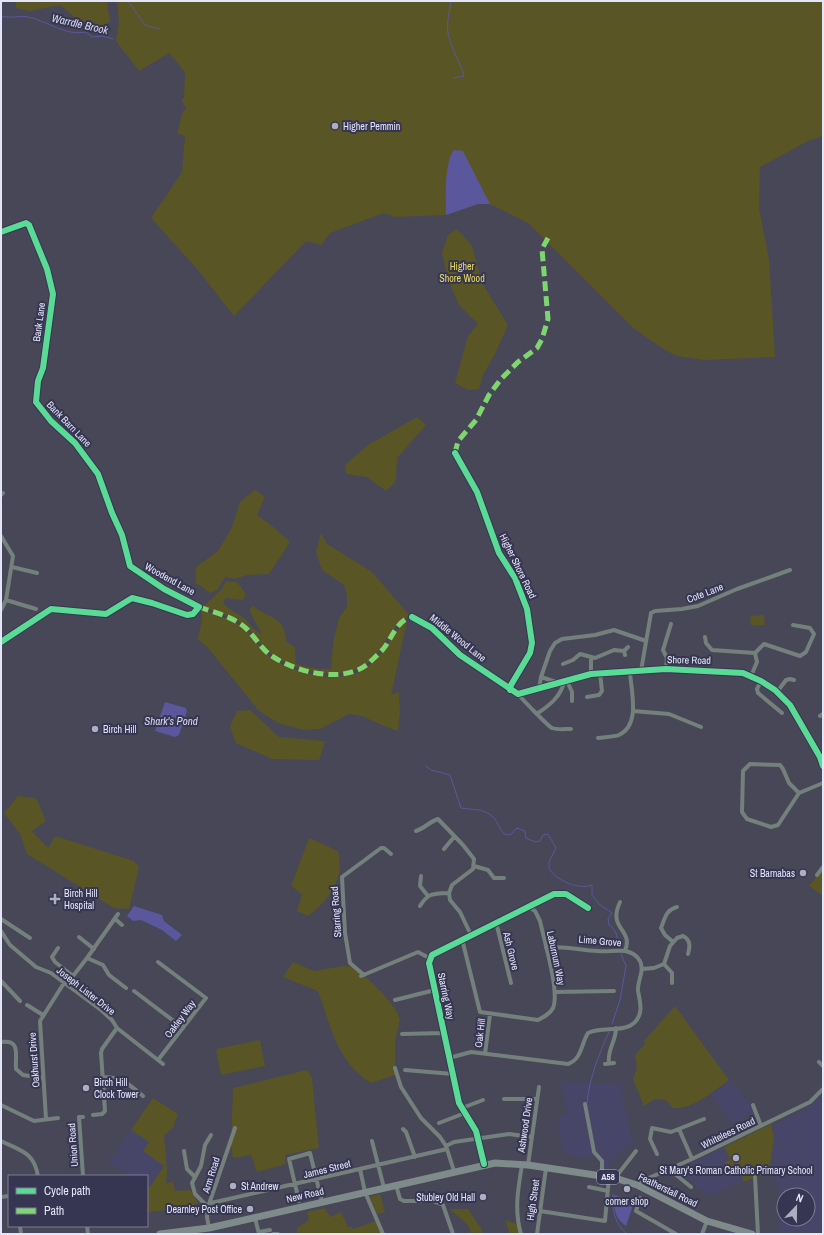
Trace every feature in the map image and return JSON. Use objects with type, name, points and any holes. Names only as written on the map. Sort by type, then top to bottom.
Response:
[{"type":"highway","name":"Featherstall Road","points":[[454,1171],[495,1163],[525,1165],[609,1177],[637,1185],[707,1221],[752,1234]]},
{"type":"highway","name":"New Road","points":[[160,1234],[206,1230],[454,1171]]},
{"type":"street","name":"Bank Lane","points":[[1,232],[26,223],[36,242],[47,269],[53,294],[43,368],[38,381]]},
{"type":"street","name":"Bank Barn Lane","points":[[38,381],[36,402],[51,421],[75,442],[98,474],[126,545]]},
{"type":"street","name":"Higher Shore Road","points":[[455,453],[477,492],[486,513],[490,533],[499,553],[515,578],[528,608],[532,643],[530,653],[511,685],[510,690]]},
{"type":"street","points":[[1,536],[14,556],[6,600],[1,610]]},
{"type":"street","name":"Woodend Lane","points":[[1,642],[51,609],[106,614],[132,598],[187,615],[194,614],[200,607],[164,589],[138,573],[130,566],[127,561],[126,545]]},
{"type":"street","points":[[12,567],[37,572]]},
{"type":"street","name":"Cote Lane","points":[[641,671],[651,613],[655,611],[682,610],[698,606],[737,589],[790,570]]},
{"type":"street","points":[[6,600],[36,610]]},
{"type":"street","name":"Middle Wood Lane","points":[[412,617],[432,628],[460,655],[510,690]]},
{"type":"street","points":[[666,669],[667,658],[663,650],[672,624]]},
{"type":"street","points":[[755,654],[764,644],[800,656],[806,652],[814,634],[810,628],[793,625]]},
{"type":"street","points":[[539,689],[538,684],[550,651],[555,643],[562,639],[595,635],[614,630],[646,641]]},
{"type":"street","points":[[705,637],[706,643],[712,650],[755,654]]},
{"type":"street","points":[[563,664],[573,660],[580,654],[584,654],[591,658],[614,650],[626,651]]},
{"type":"street","points":[[751,676],[757,662],[755,654]]},
{"type":"street","points":[[591,658],[591,674]]},
{"type":"street","name":"Shore Road","points":[[518,694],[591,674],[600,673],[666,669],[720,671],[751,676],[777,692],[790,705],[821,756],[823,766]]},
{"type":"street","points":[[598,738],[619,735],[628,729],[633,718],[630,672]]},
{"type":"street","points":[[587,697],[599,695],[602,691],[600,673]]},
{"type":"street","points":[[541,677],[559,683]]},
{"type":"street","points":[[777,692],[786,680],[794,680]]},
{"type":"street","points":[[566,681],[572,692],[572,701]]},
{"type":"street","points":[[538,713],[551,704],[563,689],[566,681]]},
{"type":"street","points":[[761,681],[757,689],[758,693],[782,713]]},
{"type":"street","points":[[510,690],[518,694],[522,701],[538,713],[546,725],[553,728],[571,729]]},
{"type":"street","points":[[633,711],[669,714],[702,727]]},
{"type":"street","points":[[799,793],[789,783],[784,769],[780,765],[750,764],[743,772],[742,812],[747,819],[771,827],[778,825],[799,793],[823,782]]},
{"type":"street","points":[[416,831],[423,829],[430,821],[438,820],[474,859],[474,866],[471,872],[452,885],[449,893],[450,900],[460,912],[471,935]]},
{"type":"street","points":[[444,848],[454,837]]},
{"type":"street","name":"Starring Road","points":[[391,854],[382,848],[342,877],[345,933],[350,963],[362,976],[418,952],[431,959]]},
{"type":"street","points":[[474,866],[488,870],[494,878]]},
{"type":"street","points":[[816,875],[823,867]]},
{"type":"street","points":[[421,876],[420,886],[428,896]]},
{"type":"street","points":[[490,882],[494,878],[504,878]]},
{"type":"street","points":[[420,906],[428,896],[433,893],[449,893]]},
{"type":"street","points":[[431,959],[432,955],[462,939],[556,893],[566,894],[588,908]]},
{"type":"street","points":[[620,902],[616,912],[616,922],[628,938],[625,951]]},
{"type":"street","points":[[613,905],[618,907]]},
{"type":"street","points":[[672,941],[661,928],[670,908],[677,906]]},
{"type":"street","name":"Laburnum Way","points":[[490,1014],[538,1020],[547,1016],[553,1008],[555,992],[540,922],[535,911],[529,907]]},
{"type":"street","name":"Oakhurst Drive","points":[[46,1119],[39,1027],[43,1015],[64,984],[73,976],[94,949],[118,914]]},
{"type":"street","points":[[1,919],[30,938]]},
{"type":"street","points":[[115,919],[122,925]]},
{"type":"street","name":"Ash Grove","points":[[496,922],[511,983]]},
{"type":"street","name":"Joseph Lister Drive","points":[[1,931],[10,945],[36,967],[51,973],[101,1010],[112,1020],[117,1028],[163,1064]]},
{"type":"street","points":[[79,937],[94,949]]},
{"type":"street","points":[[449,1058],[471,1052],[568,1064],[573,1062],[578,1057],[588,1033],[595,1029],[616,1028],[631,1025],[639,1016],[641,1009],[637,987],[642,969],[654,968],[664,964],[672,941],[677,938],[686,938],[690,947],[688,954]]},
{"type":"street","points":[[462,939],[480,1012],[490,1014]]},
{"type":"street","name":"Lime Grove","points":[[546,948],[565,946],[597,951],[625,951],[636,956],[642,969]]},
{"type":"street","points":[[58,948],[52,957],[55,962],[73,976]]},
{"type":"street","points":[[87,958],[103,965],[109,975],[126,988]]},
{"type":"street","name":"Starring Way","points":[[431,959],[429,963],[459,1103],[478,1138],[484,1164]]},
{"type":"street","name":"Oakley Way","points":[[158,962],[206,998],[158,1060]]},
{"type":"street","points":[[664,964],[672,973],[672,983]]},
{"type":"street","points":[[1,981],[20,1001]]},
{"type":"street","points":[[394,1000],[435,990]]},
{"type":"street","points":[[134,991],[183,1028]]},
{"type":"street","points":[[555,992],[614,991]]},
{"type":"street","points":[[27,1005],[43,1015]]},
{"type":"street","name":"Oak Hill","points":[[485,1054],[490,1014]]},
{"type":"street","points":[[93,1115],[102,1114],[105,1111],[102,1049],[117,1028]]},
{"type":"street","points":[[609,1063],[608,1053],[614,1042],[616,1028]]},
{"type":"street","points":[[402,1034],[444,1034]]},
{"type":"street","points":[[1,1042],[9,1041],[16,1047],[16,1069],[23,1074],[43,1078]]},
{"type":"street","points":[[818,1062],[823,1066]]},
{"type":"street","points":[[395,1068],[401,1087],[421,1118],[440,1137],[446,1147],[454,1171]]},
{"type":"street","points":[[405,1070],[453,1074]]},
{"type":"street","points":[[103,1077],[115,1077],[124,1080],[143,1096]]},
{"type":"street","name":"Ashwood Drive","points":[[521,1234],[517,1219],[516,1202],[531,1137],[539,1087]]},
{"type":"street","name":"Whitelees Road","points":[[637,1185],[642,1181],[670,1170],[810,1102],[823,1089]]},
{"type":"street","points":[[504,1099],[537,1099]]},
{"type":"street","points":[[462,1108],[483,1100]]},
{"type":"street","points":[[540,1211],[605,1221],[609,1177],[602,1161],[594,1152],[585,1104]]},
{"type":"street","points":[[1,1105],[34,1121],[58,1118]]},
{"type":"street","points":[[753,1105],[761,1126]]},
{"type":"street","points":[[439,1123],[465,1113]]},
{"type":"street","name":"Union Road","points":[[79,1117],[83,1175]]},
{"type":"street","points":[[656,1154],[650,1139],[652,1128],[671,1132],[704,1119]]},
{"type":"street","name":"Arm Road","points":[[206,1230],[209,1205],[235,1128]]},
{"type":"street","points":[[679,1129],[692,1159]]},
{"type":"street","points":[[403,1130],[406,1132],[415,1157]]},
{"type":"street","name":"James Street","points":[[209,1205],[415,1157],[446,1147],[454,1142],[509,1134],[531,1137]]},
{"type":"street","points":[[209,1205],[198,1198],[193,1189],[195,1177],[201,1166],[203,1152],[211,1135]]},
{"type":"street","points":[[1,1141],[29,1155],[36,1164],[38,1175]]},
{"type":"street","points":[[372,1141],[384,1188]]},
{"type":"street","points":[[184,1151],[188,1157],[187,1169],[195,1177]]},
{"type":"street","points":[[609,1177],[636,1152]]},
{"type":"street","points":[[299,1201],[289,1159],[310,1153],[315,1180],[322,1202]]},
{"type":"street","name":"High Street","points":[[536,1234],[546,1168]]},
{"type":"street","points":[[360,1169],[365,1192],[383,1234]]},
{"type":"street","points":[[670,1170],[691,1186]]},
{"type":"street","points":[[755,1178],[758,1234]]},
{"type":"street","points":[[396,1185],[400,1199],[404,1201],[410,1203],[433,1201],[443,1205],[453,1234]]},
{"type":"street","points":[[589,1187],[608,1191]]},
{"type":"street","points":[[640,1198],[636,1211],[676,1234]]},
{"type":"street","points":[[255,1218],[259,1233],[271,1232],[278,1234]]},
{"type":"street","points":[[702,1234],[707,1221]]},
{"type":"shaded area","points":[[731,1080],[751,1106],[753,1113],[731,1124],[711,1094]]},
{"type":"shaded area","points":[[561,1082],[620,1084],[633,1144],[621,1150],[604,1171],[598,1170],[600,1162],[593,1155],[589,1156],[588,1159],[564,1153],[557,1118],[567,1113]]},
{"type":"shaded area","points":[[823,1094],[823,1225],[819,1226],[819,1232],[777,1232],[777,1227],[816,1227],[816,1187],[777,1187],[771,1173],[772,1157],[769,1173],[708,1195],[677,1170],[771,1124],[773,1129],[773,1125],[801,1111]]},
{"type":"shaded area","points":[[153,1098],[178,1114],[173,1128],[164,1135],[167,1170],[166,1183],[173,1182],[175,1191],[190,1190],[198,1203],[188,1208],[148,1212],[148,1175],[128,1175],[108,1163]]},
{"type":"green space","points":[[16,1],[107,1],[110,22],[98,27],[76,18],[60,5],[30,11],[16,8]]},
{"type":"green space","points":[[117,1],[823,1],[823,136],[808,141],[760,167],[759,208],[769,260],[775,357],[704,360],[677,356],[665,350],[633,328],[528,223],[490,204],[478,204],[446,215],[395,217],[384,213],[330,233],[321,245],[306,241],[234,316],[198,270],[151,218],[182,172],[185,136],[177,133],[183,111],[187,109],[181,100],[184,98],[185,72],[169,53],[139,71],[116,41],[119,23]]},
{"type":"green space","name":"Higher Shore Wood","points":[[457,229],[472,246],[482,283],[508,325],[496,352],[483,375],[479,389],[468,390],[455,383],[468,336],[478,324],[459,305],[448,280],[442,253],[448,235]]},
{"type":"green space","points":[[417,417],[426,425],[397,458],[396,481],[386,491],[367,477],[346,474],[345,465],[368,445]]},
{"type":"green space","points":[[255,490],[265,497],[257,515],[290,542],[269,574],[247,575],[235,579],[225,577],[217,590],[210,593],[196,583],[196,567],[218,551],[232,527],[240,502]]},
{"type":"green space","points":[[321,533],[327,544],[372,572],[410,616],[402,620],[396,626],[375,656],[369,662],[362,667],[351,671],[339,673],[314,672],[290,665],[266,650],[250,630],[239,621],[203,607],[221,590],[226,581],[237,582],[246,594],[243,600],[226,598],[223,603],[225,605],[245,619],[255,630],[262,634],[249,610],[253,606],[276,619],[283,627],[286,641],[295,648],[296,664],[318,669],[331,669],[333,643],[339,618],[347,607],[347,596],[344,585],[322,570],[316,552]]},
{"type":"green space","points":[[201,609],[241,626],[248,632],[264,652],[288,667],[301,672],[329,677],[342,677],[355,674],[365,669],[377,658],[407,621],[391,695],[399,692],[400,711],[398,731],[362,716],[349,714],[320,729],[303,730],[278,723],[259,711],[208,648],[198,639],[202,619]]},
{"type":"green space","points":[[764,615],[765,625],[751,626],[750,616]]},
{"type":"green space","points":[[250,710],[279,737],[325,741],[319,760],[272,759],[236,743],[230,727],[237,711]]},
{"type":"green space","points":[[18,796],[36,798],[46,821],[32,831],[48,848],[55,836],[134,861],[139,867],[129,909],[114,908],[27,854],[20,834],[4,813]]},
{"type":"green space","points":[[309,838],[338,851],[340,871],[332,891],[308,916],[297,911],[302,894],[291,886]]},
{"type":"green space","points":[[823,869],[823,896],[809,886]]},
{"type":"green space","points":[[293,962],[314,971],[344,966],[356,967],[384,995],[396,1010],[400,1020],[395,1041],[395,1075],[371,1083],[350,1065],[337,1043],[318,991],[283,977]]},
{"type":"green space","points":[[675,1006],[729,1080],[710,1094],[688,1106],[673,1108],[666,1100],[655,1099],[644,1106],[633,1079],[637,1068],[635,1055],[645,1044],[644,1041]]},
{"type":"green space","points":[[260,1040],[265,1066],[221,1075],[216,1049]]},
{"type":"green space","points":[[307,1070],[312,1078],[319,1148],[285,1155],[286,1164],[257,1172],[251,1155],[233,1158],[231,1144],[233,1088]]},
{"type":"green space","points":[[153,1098],[178,1114],[173,1128],[164,1135],[167,1170],[166,1183],[173,1182],[175,1191],[190,1190],[198,1203],[188,1208],[148,1212],[148,1187],[150,1187],[164,1166],[143,1151],[149,1142],[131,1130]]},
{"type":"green space","points":[[771,1124],[774,1137],[769,1173],[743,1182],[742,1169],[728,1169],[725,1162],[730,1159],[724,1147]]},
{"type":"green space","points":[[380,1194],[385,1212],[377,1214],[370,1197]]},
{"type":"green space","points":[[325,1208],[330,1217],[341,1212],[348,1227],[352,1227],[353,1229],[376,1221],[381,1234],[297,1234],[297,1228],[309,1220],[307,1212]]},
{"type":"green space","points":[[449,1209],[468,1209],[482,1230],[482,1234],[471,1234],[466,1223]]},
{"type":"green space","points":[[505,1220],[517,1224],[520,1234],[510,1234]]},
{"type":"water","points":[[454,150],[463,151],[490,204],[478,204],[446,215],[447,172]]},
{"type":"water","name":"Shark's Pond","points":[[165,702],[186,708],[187,711],[179,735],[175,737],[155,731]]},
{"type":"water","points":[[134,906],[162,915],[164,921],[182,935],[176,941],[162,930],[141,920],[133,921],[127,916]]},
{"type":"water","points":[[614,1195],[634,1202],[626,1226],[617,1216],[614,1204]]},
{"type":"waterway","points":[[128,1],[145,25],[159,29]]},
{"type":"waterway","points":[[451,1],[448,31],[452,46],[464,76],[453,78]]},
{"type":"waterway","name":"Warrdle Brook","points":[[1,21],[3,16],[25,17],[35,19],[70,32],[86,32],[92,37],[103,36],[113,39]]},
{"type":"waterway","points":[[426,766],[431,770],[450,775],[461,808],[487,812],[495,820],[504,834],[510,835],[517,828],[525,831],[526,838],[535,842],[540,841],[543,835],[548,834],[556,848],[549,862],[549,869],[563,881],[581,886],[592,885],[592,895],[599,904],[612,913],[608,919],[609,925],[616,932],[619,949]]},
{"type":"waterway","points":[[612,1024],[620,1000],[626,966],[621,954]]},
{"type":"waterway","points":[[587,1103],[595,1067],[609,1032]]},
{"type":"waterway","points":[[613,1194],[613,1211],[619,1226],[627,1234]]},
{"type":"marked path","points":[[455,453],[458,441],[476,420],[489,395],[501,379],[518,362],[537,348],[542,339],[548,319],[542,249],[548,238]]},
{"type":"marked path","points":[[199,607],[221,614],[237,622],[246,628],[269,654],[279,660],[305,671],[333,675],[359,670],[369,663],[384,648],[399,625],[403,621],[412,617]]},
{"type":"cycle path","points":[[1,232],[26,223],[29,225],[47,269],[53,294],[43,368],[38,381],[36,402],[51,421],[75,443],[98,474],[112,513],[122,535],[130,566],[164,589],[199,607],[193,614],[187,615],[132,598],[106,614],[51,609],[1,642]]},
{"type":"cycle path","points":[[455,453],[477,492],[499,553],[515,578],[527,609],[532,643],[530,653],[511,685],[510,690]]},
{"type":"cycle path","points":[[412,617],[432,628],[460,655],[518,694],[591,674],[666,669],[743,673],[761,681],[775,690],[790,705],[820,757],[823,766]]},
{"type":"cycle path","points":[[484,1164],[476,1131],[459,1103],[429,963],[432,955],[554,894],[566,894],[588,908]]},
{"type":"place","name":"Higher Pemmin","points":[[335,126]]},
{"type":"place","name":"Birch Hill","points":[[95,729]]},
{"type":"place","name":"St Barnabas","points":[[803,873]]},
{"type":"place","name":"Birch Hill Hospital","points":[[55,899]]},
{"type":"place","name":"Birch Hill Clock Tower","points":[[86,1088]]},
{"type":"place","name":"St Mary's Roman Catholic Primary School","points":[[736,1158]]},
{"type":"place","name":"St Andrew","points":[[233,1186]]},
{"type":"place","name":"corner shop","points":[[627,1189]]},
{"type":"place","name":"Stubley Old Hall","points":[[483,1197]]},
{"type":"place","name":"Dearnley Post Office","points":[[250,1209]]}]
